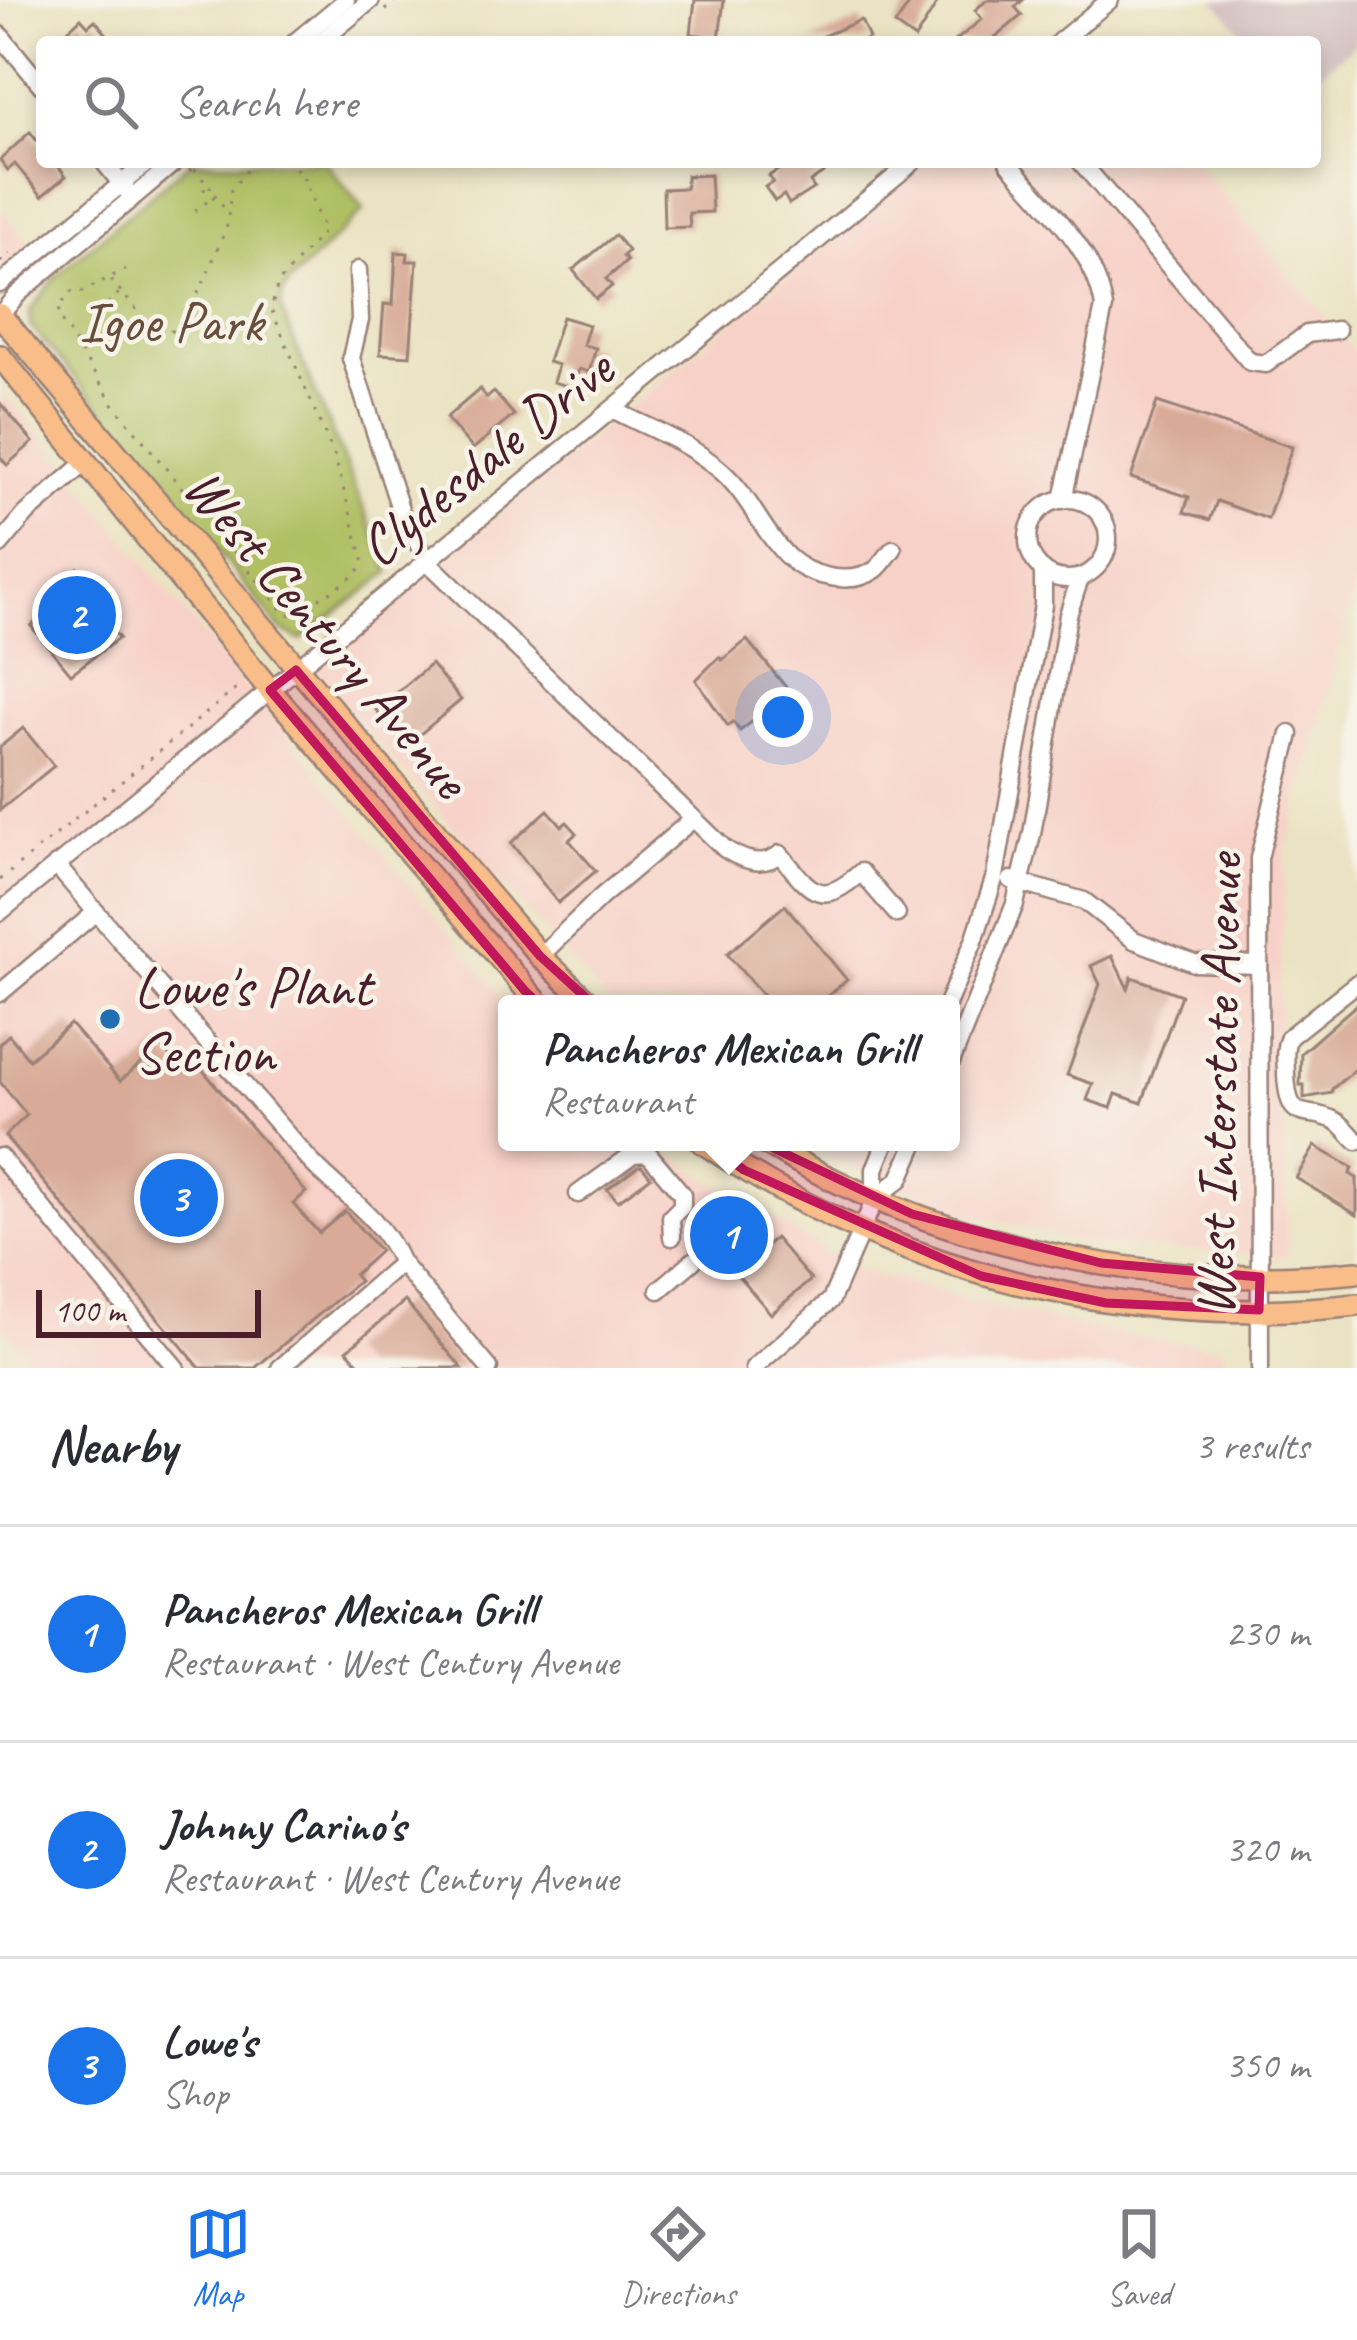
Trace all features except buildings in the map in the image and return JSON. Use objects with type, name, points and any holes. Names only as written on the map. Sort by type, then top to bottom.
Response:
[{"type":"main road","name":"West Century Avenue","points":[[0,315],[540,956],[581,995]]},
{"type":"main road","name":"West Century Avenue","points":[[0,356],[270,690],[530,995]]},
{"type":"main road","points":[[0,376],[25,390]]},
{"type":"main road","points":[[716,1151],[778,1189],[862,1230],[981,1276],[1106,1304],[1259,1310],[1357,1305]]},
{"type":"main road","points":[[781,1151],[912,1214],[1101,1263],[1260,1277],[1357,1272]]},
{"type":"street","points":[[302,36],[346,0]]},
{"type":"street","points":[[327,36],[371,0]]},
{"type":"street","points":[[1066,36],[1110,0]]},
{"type":"street","points":[[0,35],[36,79]]},
{"type":"street","points":[[109,168],[127,190]]},
{"type":"street","points":[[0,315],[144,168]]},
{"type":"street","points":[[0,284],[127,190],[177,168]]},
{"type":"street","name":"Clydesdale Drive","points":[[0,911],[907,168]]},
{"type":"street","points":[[1013,168],[1085,255],[1103,297],[1104,324],[1063,500]]},
{"type":"street","points":[[1086,168],[1250,362],[1266,364],[1307,334],[1337,330]]},
{"type":"street","points":[[358,270],[360,320],[352,358],[401,512],[428,562],[718,844],[740,857],[764,862],[779,854],[816,892],[837,892],[861,872],[896,914]]},
{"type":"street","points":[[614,410],[684,443],[722,470],[788,557],[818,575],[848,578],[874,571],[893,549]]},
{"type":"street","points":[[0,545],[26,514],[84,464]]},
{"type":"street","points":[[1063,500],[1088,505],[1099,513],[1108,538],[1101,562],[1080,578],[1067,580],[1043,570],[1034,560],[1028,535],[1040,511],[1063,500]]},
{"type":"street","points":[[950,995],[995,876],[1043,605],[1043,570]]},
{"type":"street","points":[[960,1041],[998,954],[1021,882],[1068,615],[1080,578]]},
{"type":"street","name":"West Interstate Avenue","points":[[1260,1368],[1261,840],[1290,734]]},
{"type":"street","points":[[540,956],[601,896],[693,819]]},
{"type":"street","points":[[56,866],[308,1160],[360,1203],[394,1243],[401,1263],[489,1368]]},
{"type":"street","points":[[995,876],[1084,901],[1134,940],[1164,952],[1204,965],[1259,965]]},
{"type":"street","points":[[0,993],[96,912]]},
{"type":"street","points":[[1357,983],[1289,1037],[1285,1046],[1287,1094],[1294,1106],[1302,1115],[1332,1119],[1357,1141]]},
{"type":"street","points":[[754,1368],[831,1300],[875,1199],[875,1168],[882,1151]]},
{"type":"street","points":[[875,1199],[901,1179],[912,1151]]},
{"type":"street","points":[[578,1194],[633,1154],[648,1153],[682,1194],[682,1206],[671,1216],[673,1237]]},
{"type":"street","points":[[0,1157],[176,1368]]},
{"type":"street","points":[[659,1290],[693,1261]]},
{"type":"street","points":[[280,1368],[401,1263]]},
{"type":"path","points":[[188,168],[218,191],[195,211]]},
{"type":"path","points":[[110,279],[154,330],[165,335],[175,331],[205,280],[227,226],[231,190],[248,168]]},
{"type":"path","points":[[126,269],[82,292],[71,288],[58,308],[95,379],[285,614],[295,615],[353,576],[364,563],[334,455],[272,314],[272,293],[278,283],[324,232],[296,168]]},
{"type":"path","points":[[210,196],[229,209]]},
{"type":"path","points":[[108,304],[120,291]]},
{"type":"path","points":[[0,880],[240,686],[242,676],[252,668]]},
{"type":"highlighted area","points":[[296,670],[540,956],[695,1097],[767,1145],[912,1214],[1101,1263],[1260,1277],[1259,1310],[1106,1303],[981,1276],[744,1170],[620,1080],[525,991],[270,690]]},
{"type":"shaded area","points":[[1215,0],[1357,0],[1357,42],[1321,72],[1321,36],[1245,36]]},
{"type":"shaded area","points":[[920,168],[1199,168],[1357,355],[1357,578],[1286,850],[1278,1019],[1288,1257],[1087,1243],[970,1214],[820,1151],[960,1151],[960,995],[602,995],[311,668]]},
{"type":"shaded area","points":[[0,208],[34,250],[0,277]]},
{"type":"shaded area","points":[[0,397],[14,404],[500,995],[498,1151],[667,1151],[857,1270],[1125,1336],[1223,1348],[1226,1368],[38,1368],[0,1322]]},
{"type":"green space","name":"Igoe Park","points":[[183,168],[330,168],[364,210],[291,281],[282,294],[281,310],[390,572],[301,640],[280,629],[148,463],[30,326],[30,311],[57,275]]},
{"type":"place","name":"Johnny Carino's","points":[[77,615]]},
{"type":"place","name":"Lowe's Plant Section","points":[[110,1019]]},
{"type":"place","name":"Lowe's","points":[[179,1198]]},
{"type":"place","name":"Pancheros Mexican Grill","points":[[729,1235]]}]
